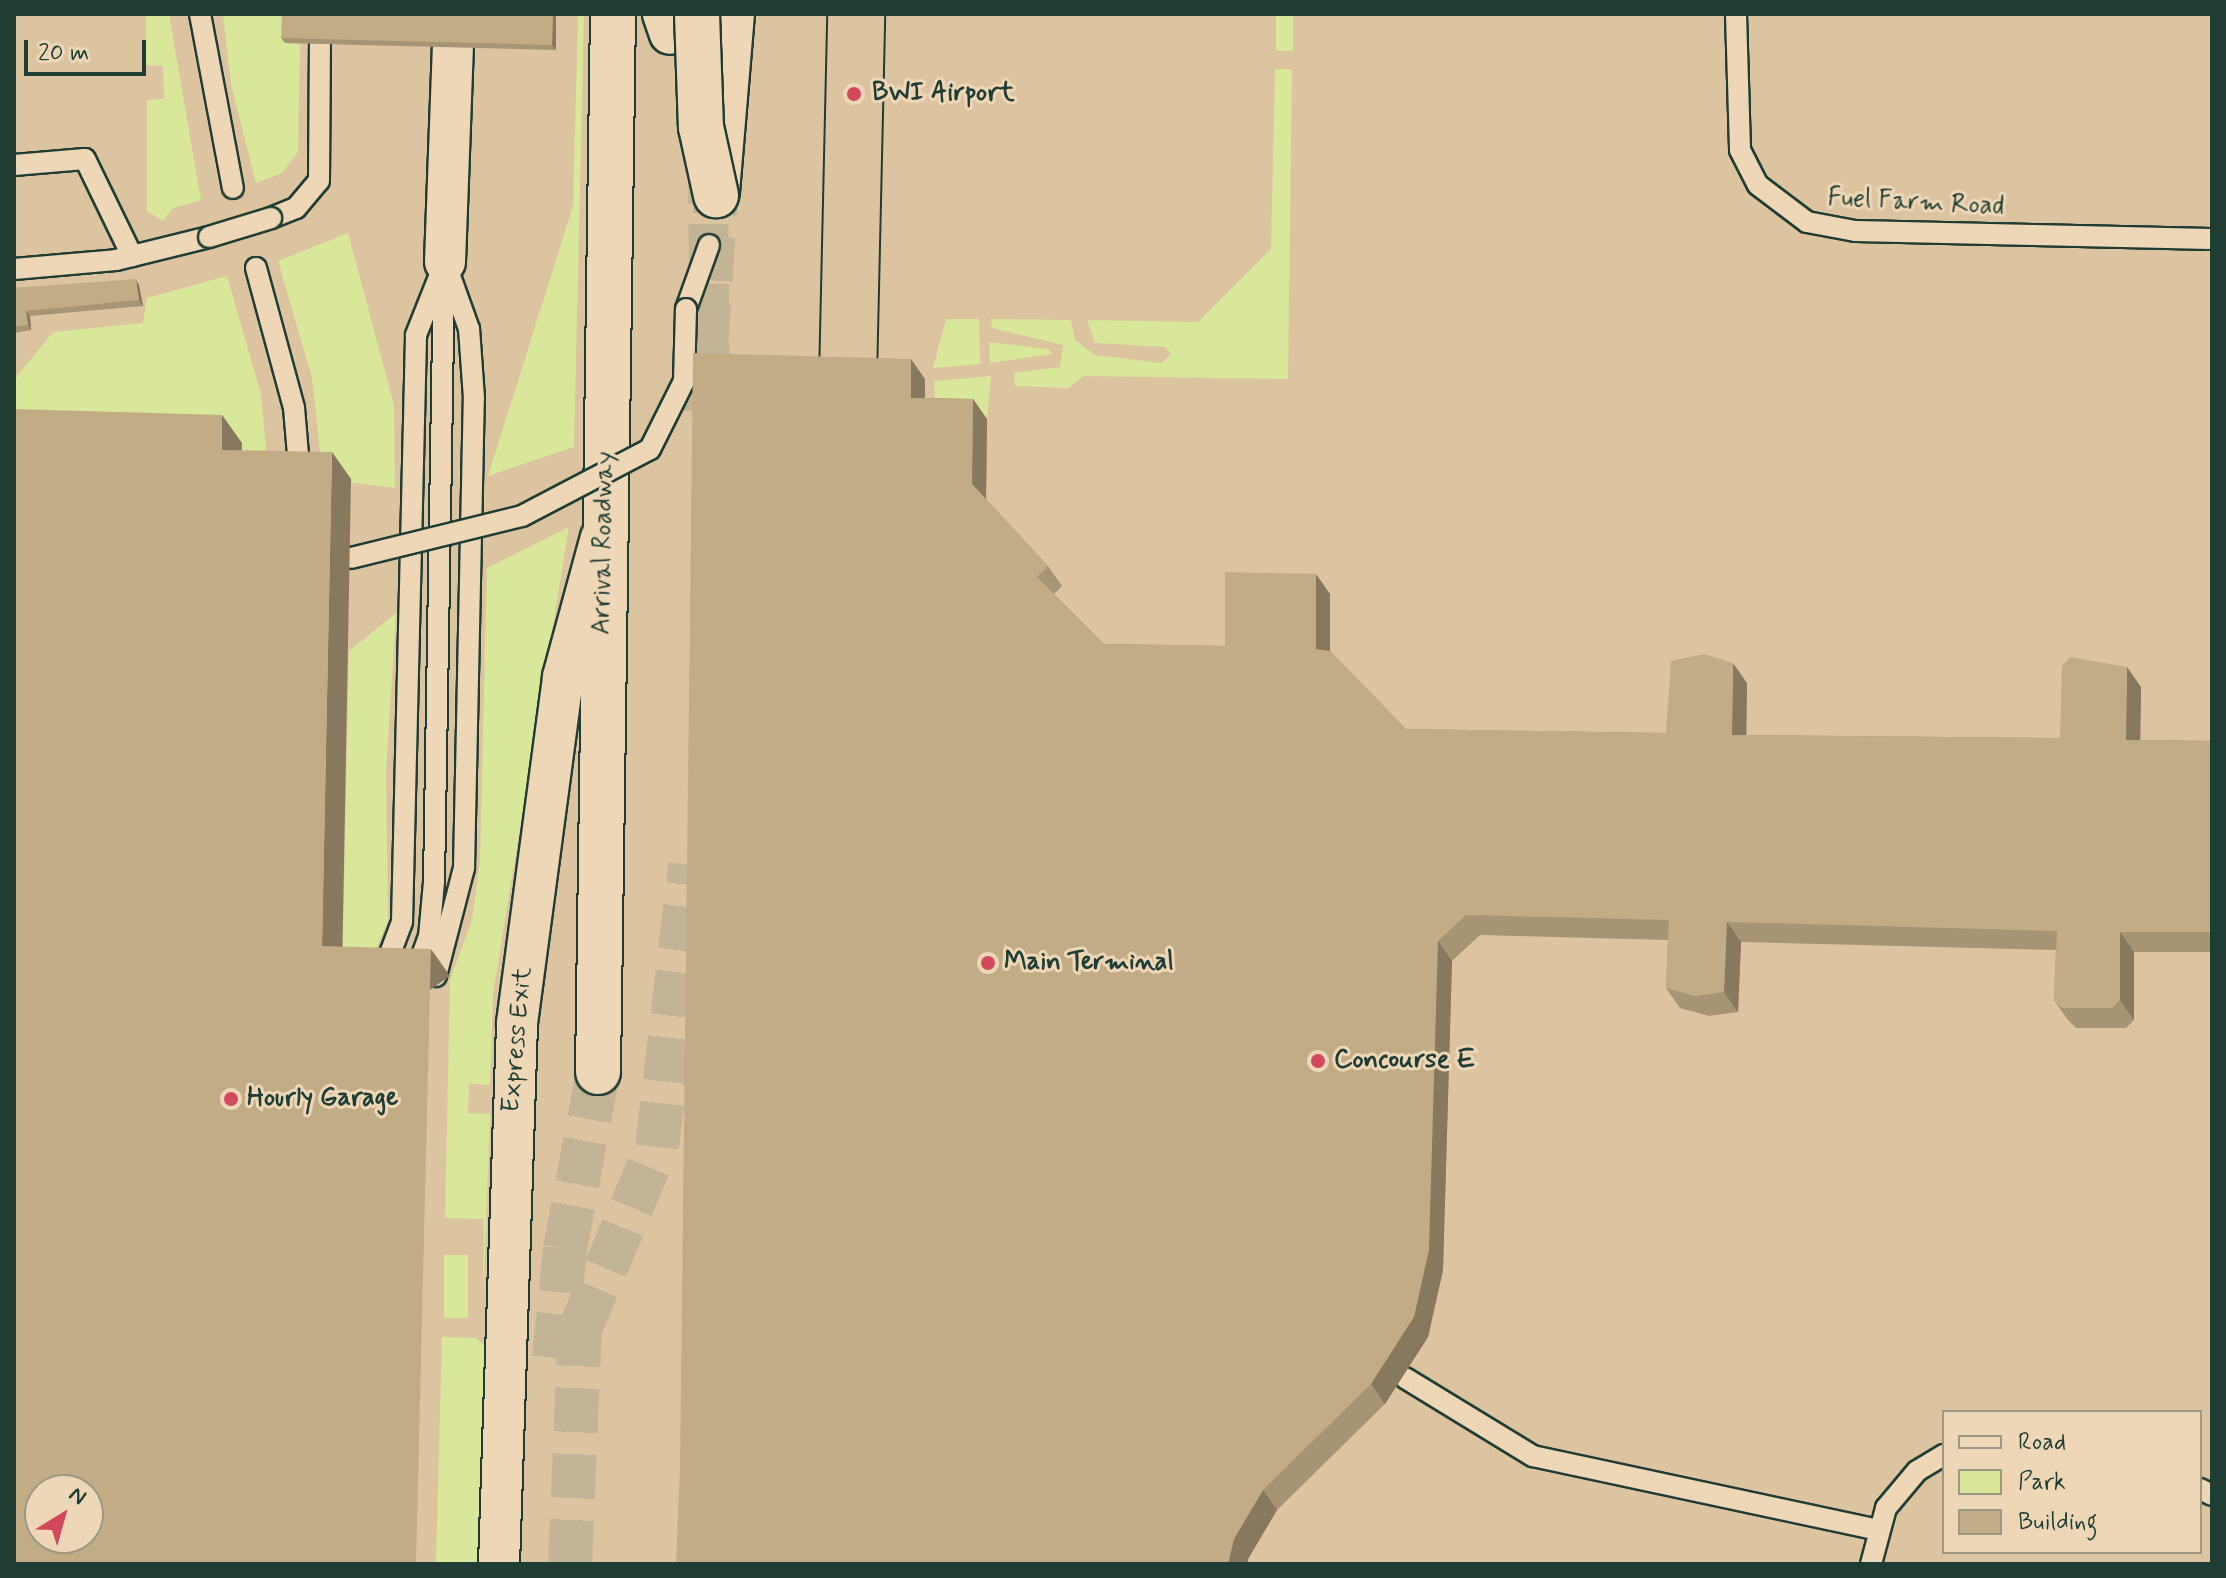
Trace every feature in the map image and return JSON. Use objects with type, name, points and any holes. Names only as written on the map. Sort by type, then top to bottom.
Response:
[{"type":"main road","name":"Arrival Roadway","points":[[598,1072],[613,14]]},
{"type":"main road","points":[[677,21],[716,195],[732,14]]},
{"type":"street","points":[[445,262],[453,47]]},
{"type":"street","name":"Express Exit","points":[[499,1564],[517,1023],[561,691],[604,525]]},
{"type":"lane","points":[[200,14],[233,188]]},
{"type":"lane","name":"Fuel Farm Road","points":[[1736,14],[1740,150],[1758,185],[1807,222],[1855,231],[2212,239]]},
{"type":"lane","points":[[14,269],[132,256],[209,237],[296,208],[319,181],[320,44]]},
{"type":"lane","points":[[14,165],[85,159],[132,256]]},
{"type":"lane","points":[[351,558],[522,516],[650,449],[684,381],[689,289],[709,245]]},
{"type":"lane","points":[[414,975],[429,937],[434,896],[445,262]]},
{"type":"lane","points":[[382,974],[402,922],[416,335],[445,262]]},
{"type":"lane","points":[[436,976],[464,868],[474,398],[467,318],[445,262]]},
{"type":"lane","points":[[256,268],[294,408],[300,478]]},
{"type":"lane","points":[[1405,1378],[1533,1456],[1878,1530]]},
{"type":"lane","points":[[1871,1564],[1878,1530],[1901,1486],[1942,1456]]},
{"type":"shaded area","points":[[14,14],[2212,14],[2212,1564],[14,1564]]},
{"type":"green space","points":[[146,14],[169,14],[201,200],[173,208],[163,221],[147,211],[147,100],[164,99],[163,66],[146,65]]},
{"type":"green space","points":[[223,14],[285,14],[285,43],[300,44],[298,152],[282,173],[256,183],[231,85]]},
{"type":"green space","points":[[578,14],[584,14],[574,447],[488,476],[573,206]]},
{"type":"green space","points":[[1276,14],[1293,14],[1293,51],[1276,51]]},
{"type":"green space","points":[[1275,69],[1292,69],[1288,379],[1084,376],[1069,388],[1015,386],[1014,373],[1060,367],[1063,345],[992,328],[991,319],[1071,320],[1075,340],[1095,355],[1161,363],[1171,354],[1165,347],[1095,343],[1087,320],[1198,322],[1271,249]]},
{"type":"green space","points":[[348,233],[394,405],[395,488],[323,479],[312,378],[278,261]]},
{"type":"green space","points":[[227,276],[261,394],[269,478],[241,477],[242,443],[16,415],[14,380],[53,332],[143,323],[147,298]]},
{"type":"green space","points":[[946,319],[979,319],[980,364],[933,368]]},
{"type":"green space","points":[[989,342],[1048,349],[1052,354],[990,363]]},
{"type":"green space","points":[[991,376],[987,419],[936,418],[934,381]]},
{"type":"green space","points":[[569,527],[493,994],[490,1085],[469,1084],[468,1113],[490,1114],[483,1310],[484,1219],[445,1218],[450,980],[472,920],[480,861],[487,568]]},
{"type":"green space","points":[[396,613],[386,773],[388,921],[365,974],[342,974],[349,651]]},
{"type":"green space","points":[[444,1255],[468,1255],[468,1318],[444,1318]]},
{"type":"green space","points":[[442,1337],[476,1338],[486,1347],[480,1564],[436,1564]]},
{"type":"building","points":[[282,14],[553,14],[552,45],[281,38]]},
{"type":"building","points":[[136,279],[139,300],[26,311],[28,325],[14,327],[14,288]]},
{"type":"building","points":[[693,353],[911,359],[911,398],[973,399],[972,484],[1048,566],[1037,577],[1104,644],[1225,646],[1225,572],[1316,574],[1316,649],[1330,651],[1406,729],[1666,733],[1671,661],[1704,654],[1733,663],[1732,735],[2060,738],[2062,666],[2070,657],[2127,667],[2126,740],[2212,741],[2212,932],[2120,932],[2120,1000],[2112,1008],[2062,1008],[2054,1000],[2057,931],[1727,922],[1724,992],[1695,996],[1666,988],[1669,920],[1466,915],[1438,941],[1429,1250],[1414,1317],[1371,1384],[1263,1490],[1234,1539],[1228,1564],[676,1564],[680,1469]]},
{"type":"building","name":"Hourly Garage","points":[[14,409],[222,415],[222,450],[332,452],[322,946],[431,949],[416,1564],[14,1564]]},
{"type":"tunnel","points":[[708,164],[710,408]]},
{"type":"tunnel","points":[[702,412],[716,195]]},
{"type":"tunnel","points":[[570,1564],[580,1329],[657,1147],[690,865]]},
{"type":"tunnel","points":[[554,1358],[565,1249],[598,1072]]},
{"type":"tram line","points":[[819,378],[827,14]]},
{"type":"tram line","points":[[877,378],[885,14]]},
{"type":"place","name":"BWI Airport","points":[[854,94]]},
{"type":"place","name":"Main Terminal","points":[[988,963]]},
{"type":"place","name":"Concourse E","points":[[1318,1061]]},
{"type":"place","name":"Hourly Garage","points":[[231,1099]]}]
